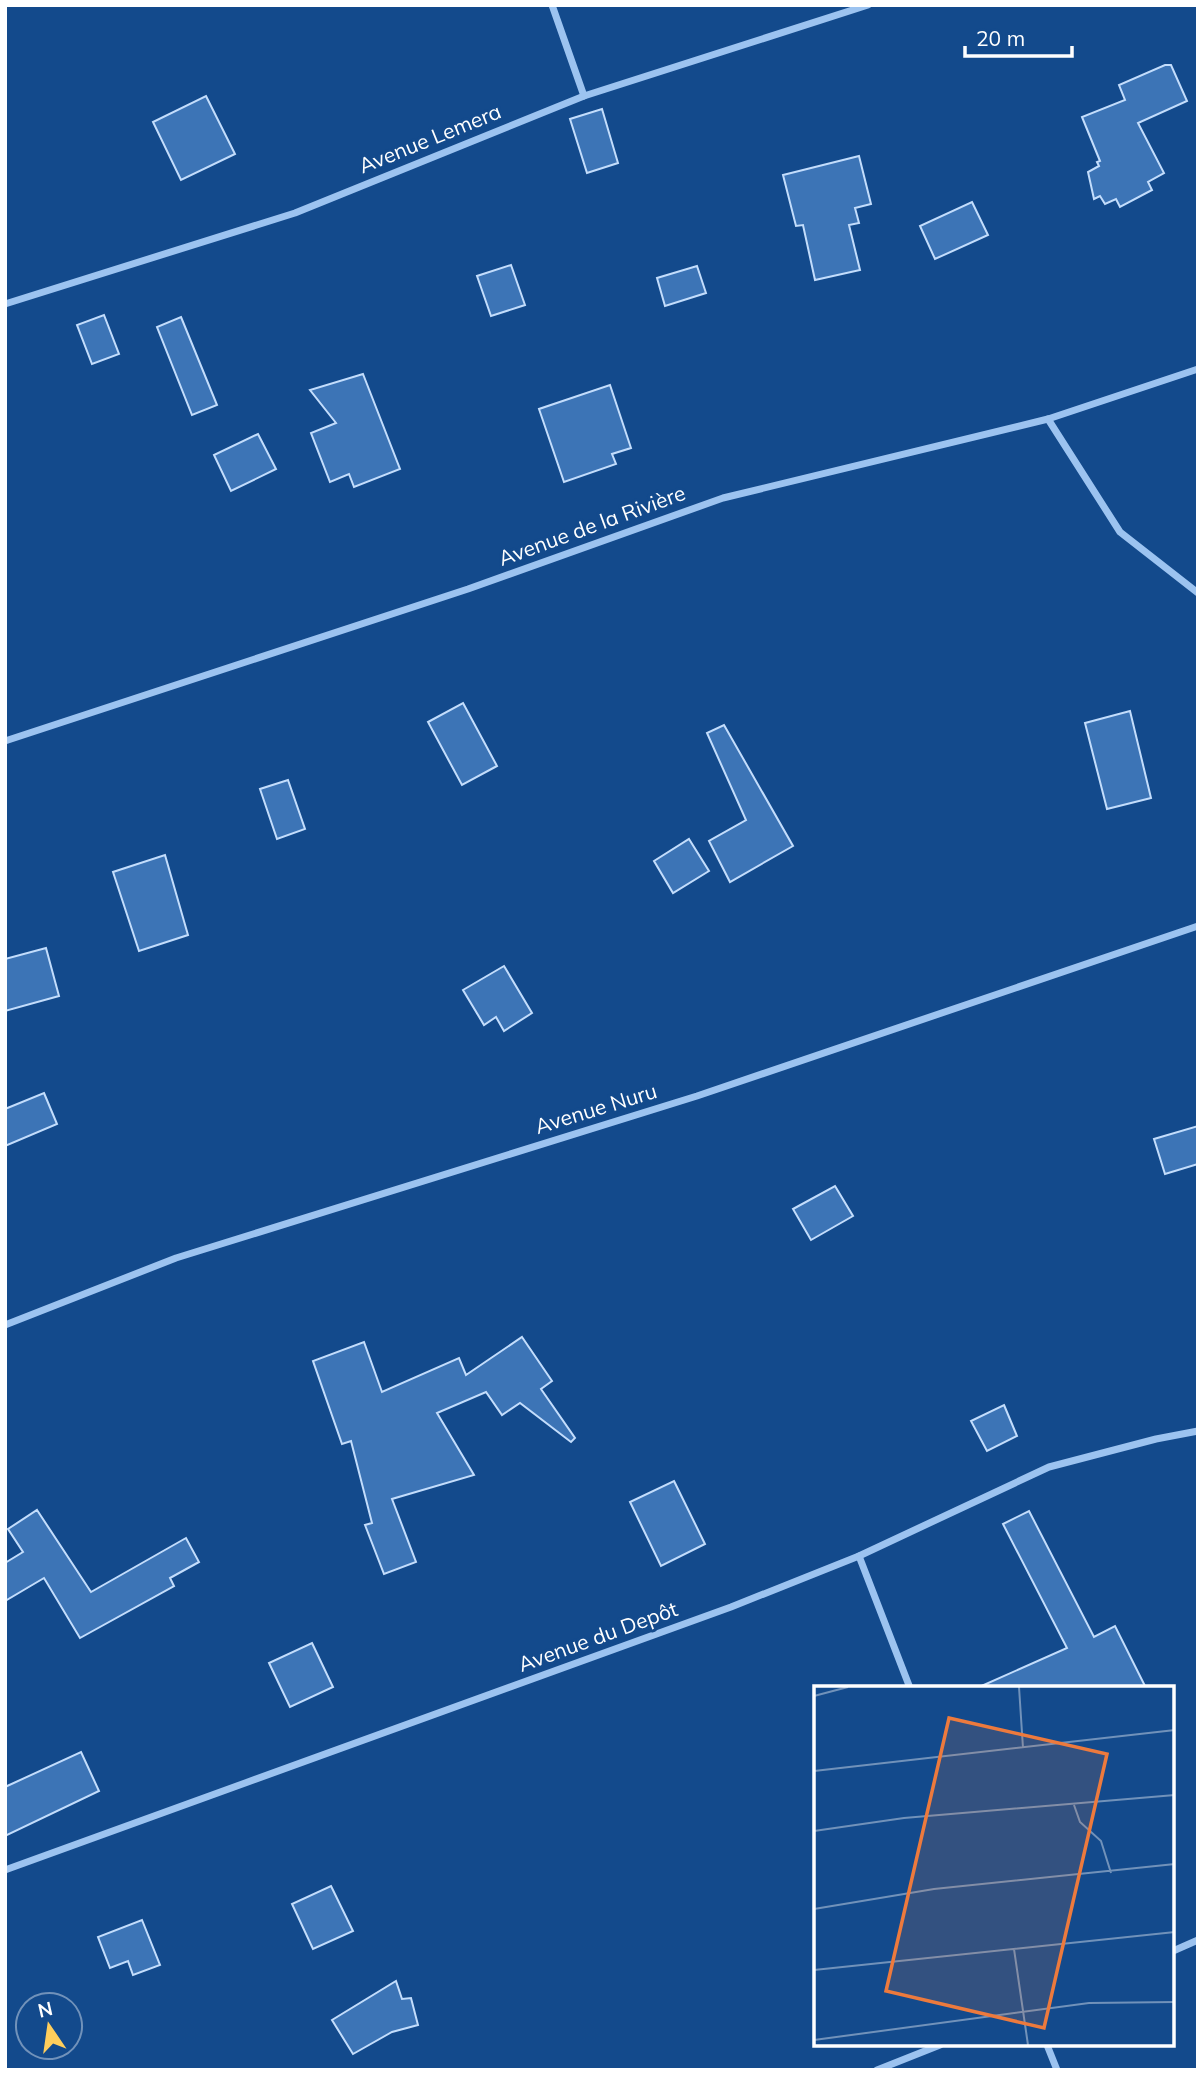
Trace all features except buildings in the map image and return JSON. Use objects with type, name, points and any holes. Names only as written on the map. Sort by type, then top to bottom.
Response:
[{"type":"street","points":[[552,5],[584,96]]},
{"type":"street","name":"Avenue Lemera","points":[[5,304],[295,213],[584,96],[868,5]]},
{"type":"street","name":"Avenue de la Rivière","points":[[5,741],[468,589],[723,498],[1048,419],[1198,369]]},
{"type":"street","points":[[1048,419],[1120,531],[1198,593]]},
{"type":"street","name":"Avenue Nuru","points":[[5,1325],[176,1258],[697,1096],[1198,926]]},
{"type":"street","name":"Avenue du Depôt","points":[[5,1870],[731,1607],[859,1556],[1049,1467],[1156,1438],[1198,1431]]},
{"type":"street","points":[[859,1556],[909,1686]]},
{"type":"street","points":[[1175,1950],[1198,1940]]},
{"type":"street","points":[[877,2070],[935,2047]]},
{"type":"street","points":[[1048,2047],[1057,2070]]}]
